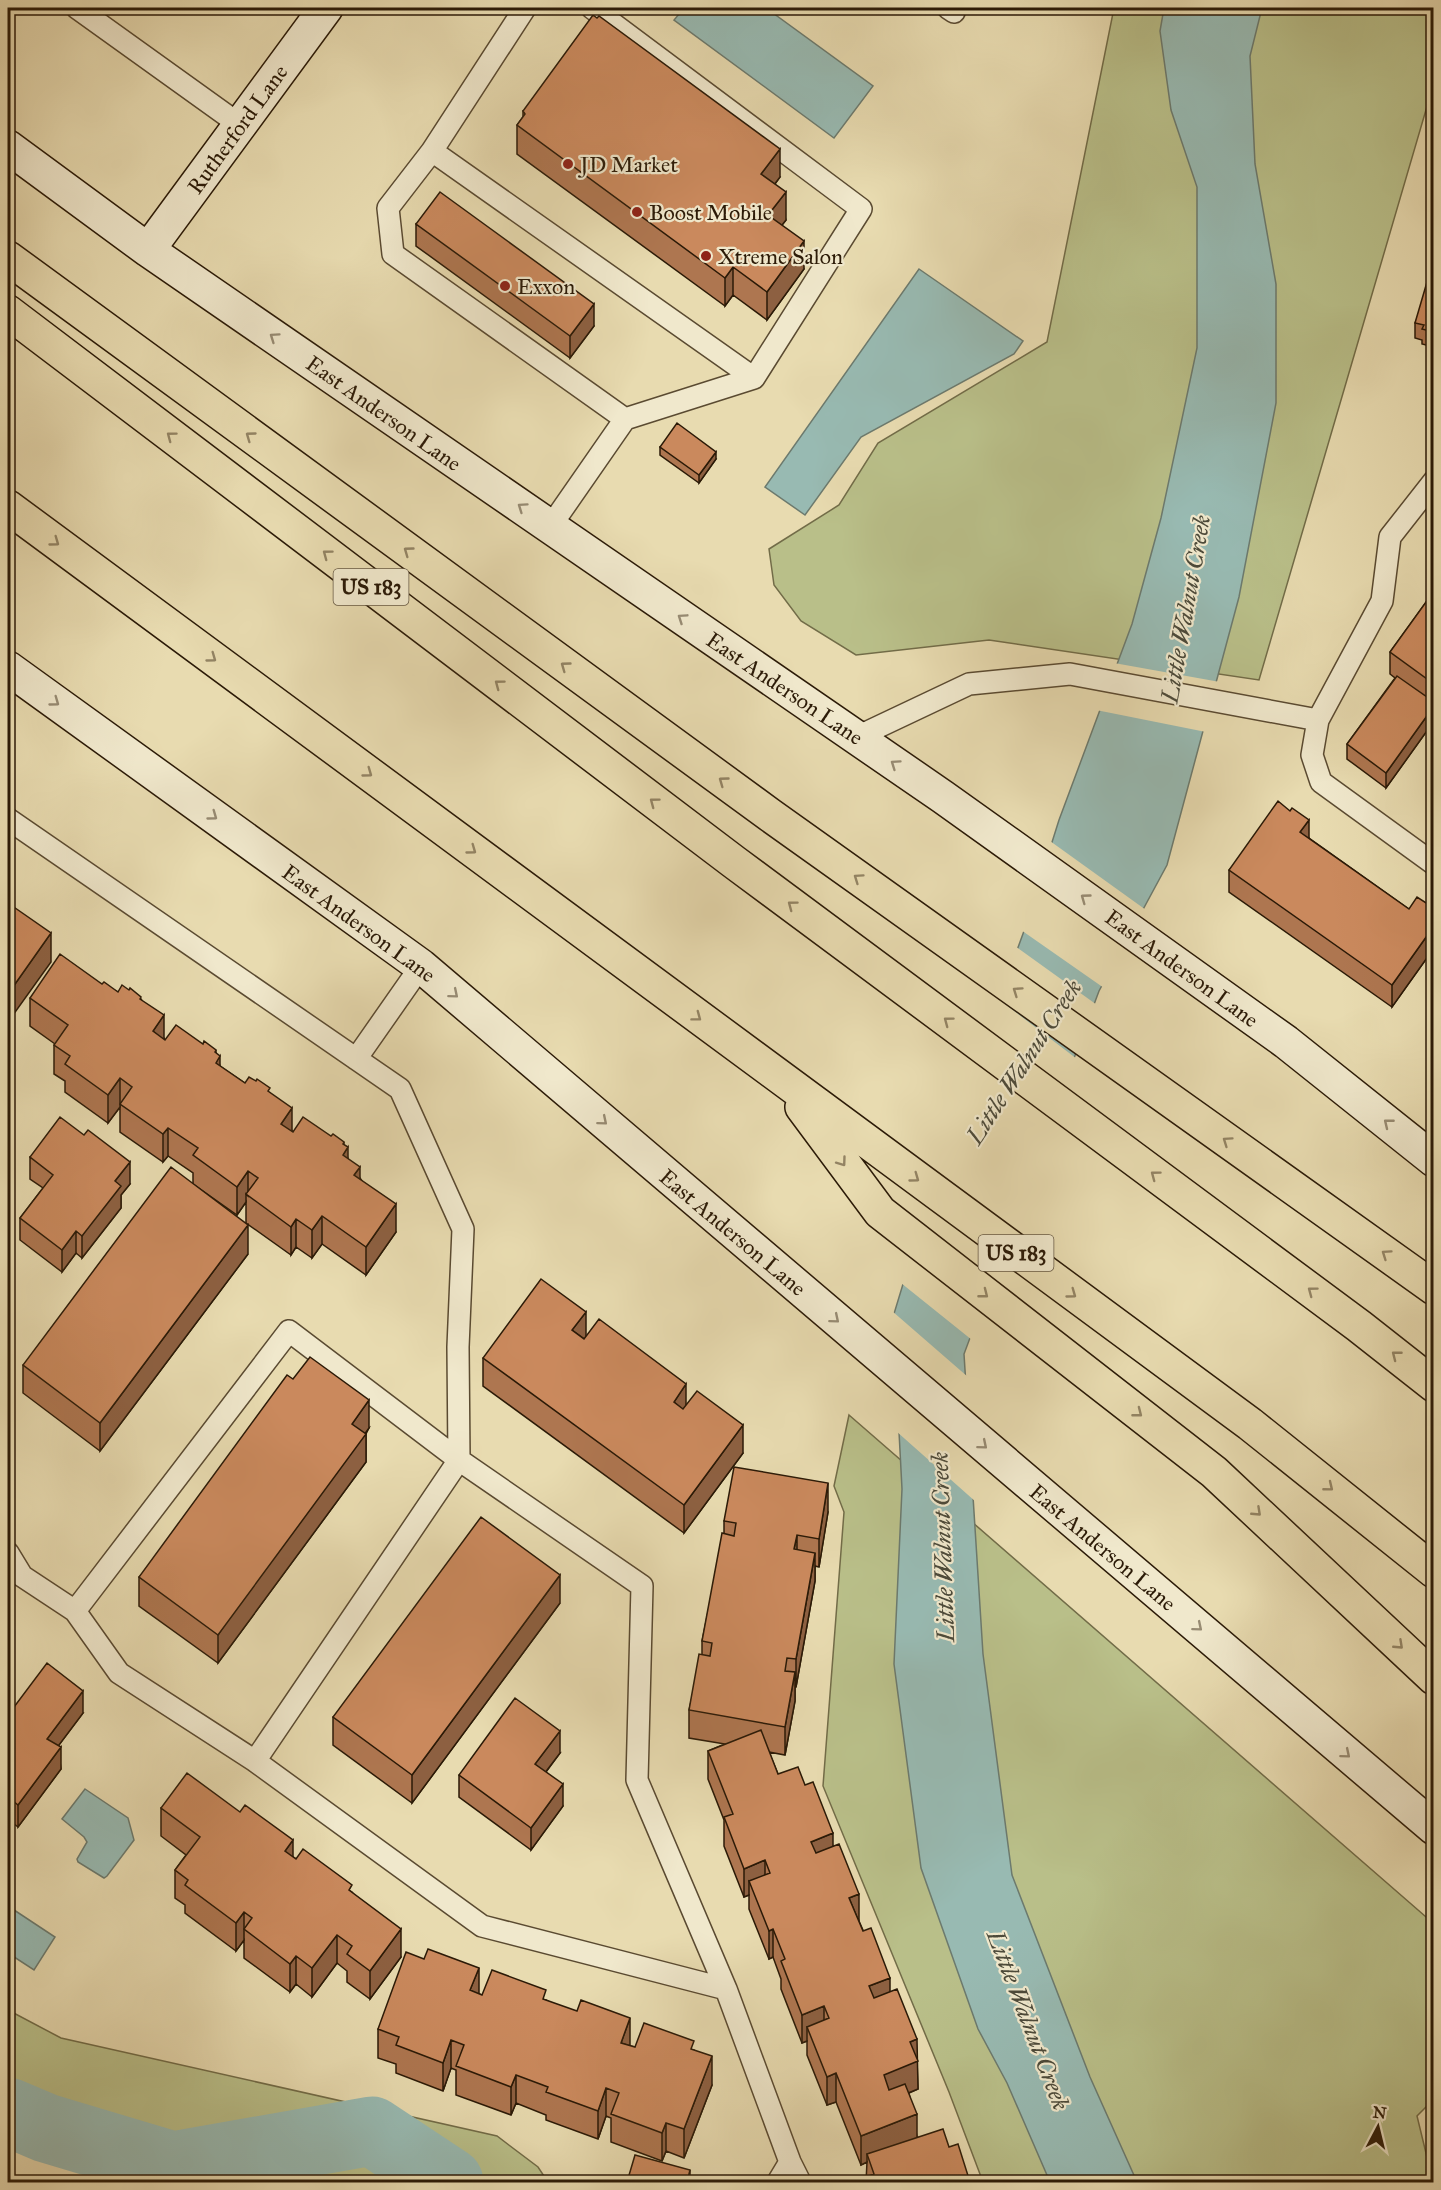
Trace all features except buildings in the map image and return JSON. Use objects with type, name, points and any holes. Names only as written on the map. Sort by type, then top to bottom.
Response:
[{"type":"highway","points":[[8,258],[770,815],[1434,1288]]},
{"type":"highway","name":"US 183","points":[[8,312],[734,862],[1434,1384]]},
{"type":"highway","name":"US 183","points":[[8,507],[1250,1424],[1434,1571]]},
{"type":"highway","points":[[783,1081],[880,1212],[1214,1472],[1434,1678]]},
{"type":"main road","name":"Rutherford Lane","points":[[148,250],[326,8]]},
{"type":"main road","name":"East Anderson Lane","points":[[8,147],[148,250],[943,797],[1286,1042],[1434,1160]]},
{"type":"main road","name":"East Anderson Lane","points":[[8,668],[421,966],[1434,1828]]},
{"type":"lane","points":[[78,8],[240,125]]},
{"type":"lane","points":[[543,8],[525,8],[432,151],[388,208],[393,254],[625,419]]},
{"type":"lane","points":[[550,527],[625,419],[754,378],[861,209],[592,8]]},
{"type":"lane","points":[[432,151],[754,378]]},
{"type":"lane","points":[[1434,481],[1390,537],[1382,601],[1318,720],[1312,755],[1321,782],[1434,864]]},
{"type":"lane","points":[[857,737],[969,684],[1070,674],[1318,720]]},
{"type":"lane","points":[[8,819],[400,1089],[463,1229],[458,1347],[459,1460],[255,1761]]},
{"type":"lane","points":[[356,1059],[421,966]]},
{"type":"lane","points":[[75,1611],[289,1331],[459,1460],[642,1586],[637,1780],[726,1989],[790,2162],[800,2182]]},
{"type":"lane","points":[[8,1553],[22,1576],[75,1611],[119,1673],[255,1761],[482,1926],[726,1989]]},
{"type":"lane","points":[[777,2182],[790,2162]]},
{"type":"green space","points":[[1114,8],[1433,8],[1433,86],[1259,680],[989,640],[856,655],[801,621],[774,585],[769,549],[839,505],[878,443],[1047,342]]},
{"type":"green space","points":[[849,1415],[1433,1923],[1433,2100],[1417,2116],[1433,2182],[983,2182],[949,2092],[823,1786],[844,1512],[834,1486]]},
{"type":"green space","points":[[8,2010],[61,2038],[497,2136],[538,2167],[548,2182],[142,2182],[8,2132]]},
{"type":"water","points":[[684,8],[766,8],[873,86],[834,138],[674,20]]},
{"type":"water","name":"Little Walnut Creek","points":[[1164,8],[1262,8],[1250,56],[1255,164],[1276,284],[1276,403],[1239,597],[1167,865],[1099,991],[964,1354],[983,1654],[1012,1875],[1090,2077],[1137,2182],[1050,2182],[1007,2083],[978,2029],[921,1868],[894,1664],[902,1489],[893,1317],[941,1159],[1024,931],[1059,820],[1132,624],[1161,518],[1197,348],[1197,187],[1171,110],[1160,31]]},
{"type":"water","points":[[919,269],[1023,341],[1014,354],[861,437],[805,515],[765,487]]},
{"type":"water","points":[[85,1789],[128,1818],[134,1840],[104,1878],[78,1862],[77,1859],[87,1842],[62,1819]]},
{"type":"water","points":[[8,1906],[55,1937],[34,1970],[8,1953]]},
{"type":"pier","points":[[1114,663],[1220,682],[1206,732],[1096,710]]},
{"type":"pier","points":[[1050,841],[1146,910],[1104,988],[1021,930]]},
{"type":"pier","points":[[1015,946],[1097,1005],[1080,1052],[998,993]]},
{"type":"pier","points":[[997,998],[1077,1059],[972,1340],[901,1283],[939,1158]]},
{"type":"pier","points":[[892,1311],[968,1377],[976,1502],[896,1431],[890,1318]]},
{"type":"waterway","points":[[8,2112],[46,2128],[173,2166],[372,2131],[449,2182]]},
{"type":"place","name":"JD Market","points":[[568,164]]},
{"type":"place","name":"Boost Mobile","points":[[637,212]]},
{"type":"place","name":"Xtreme Salon","points":[[706,256]]},
{"type":"place","name":"Exxon","points":[[505,286]]}]
